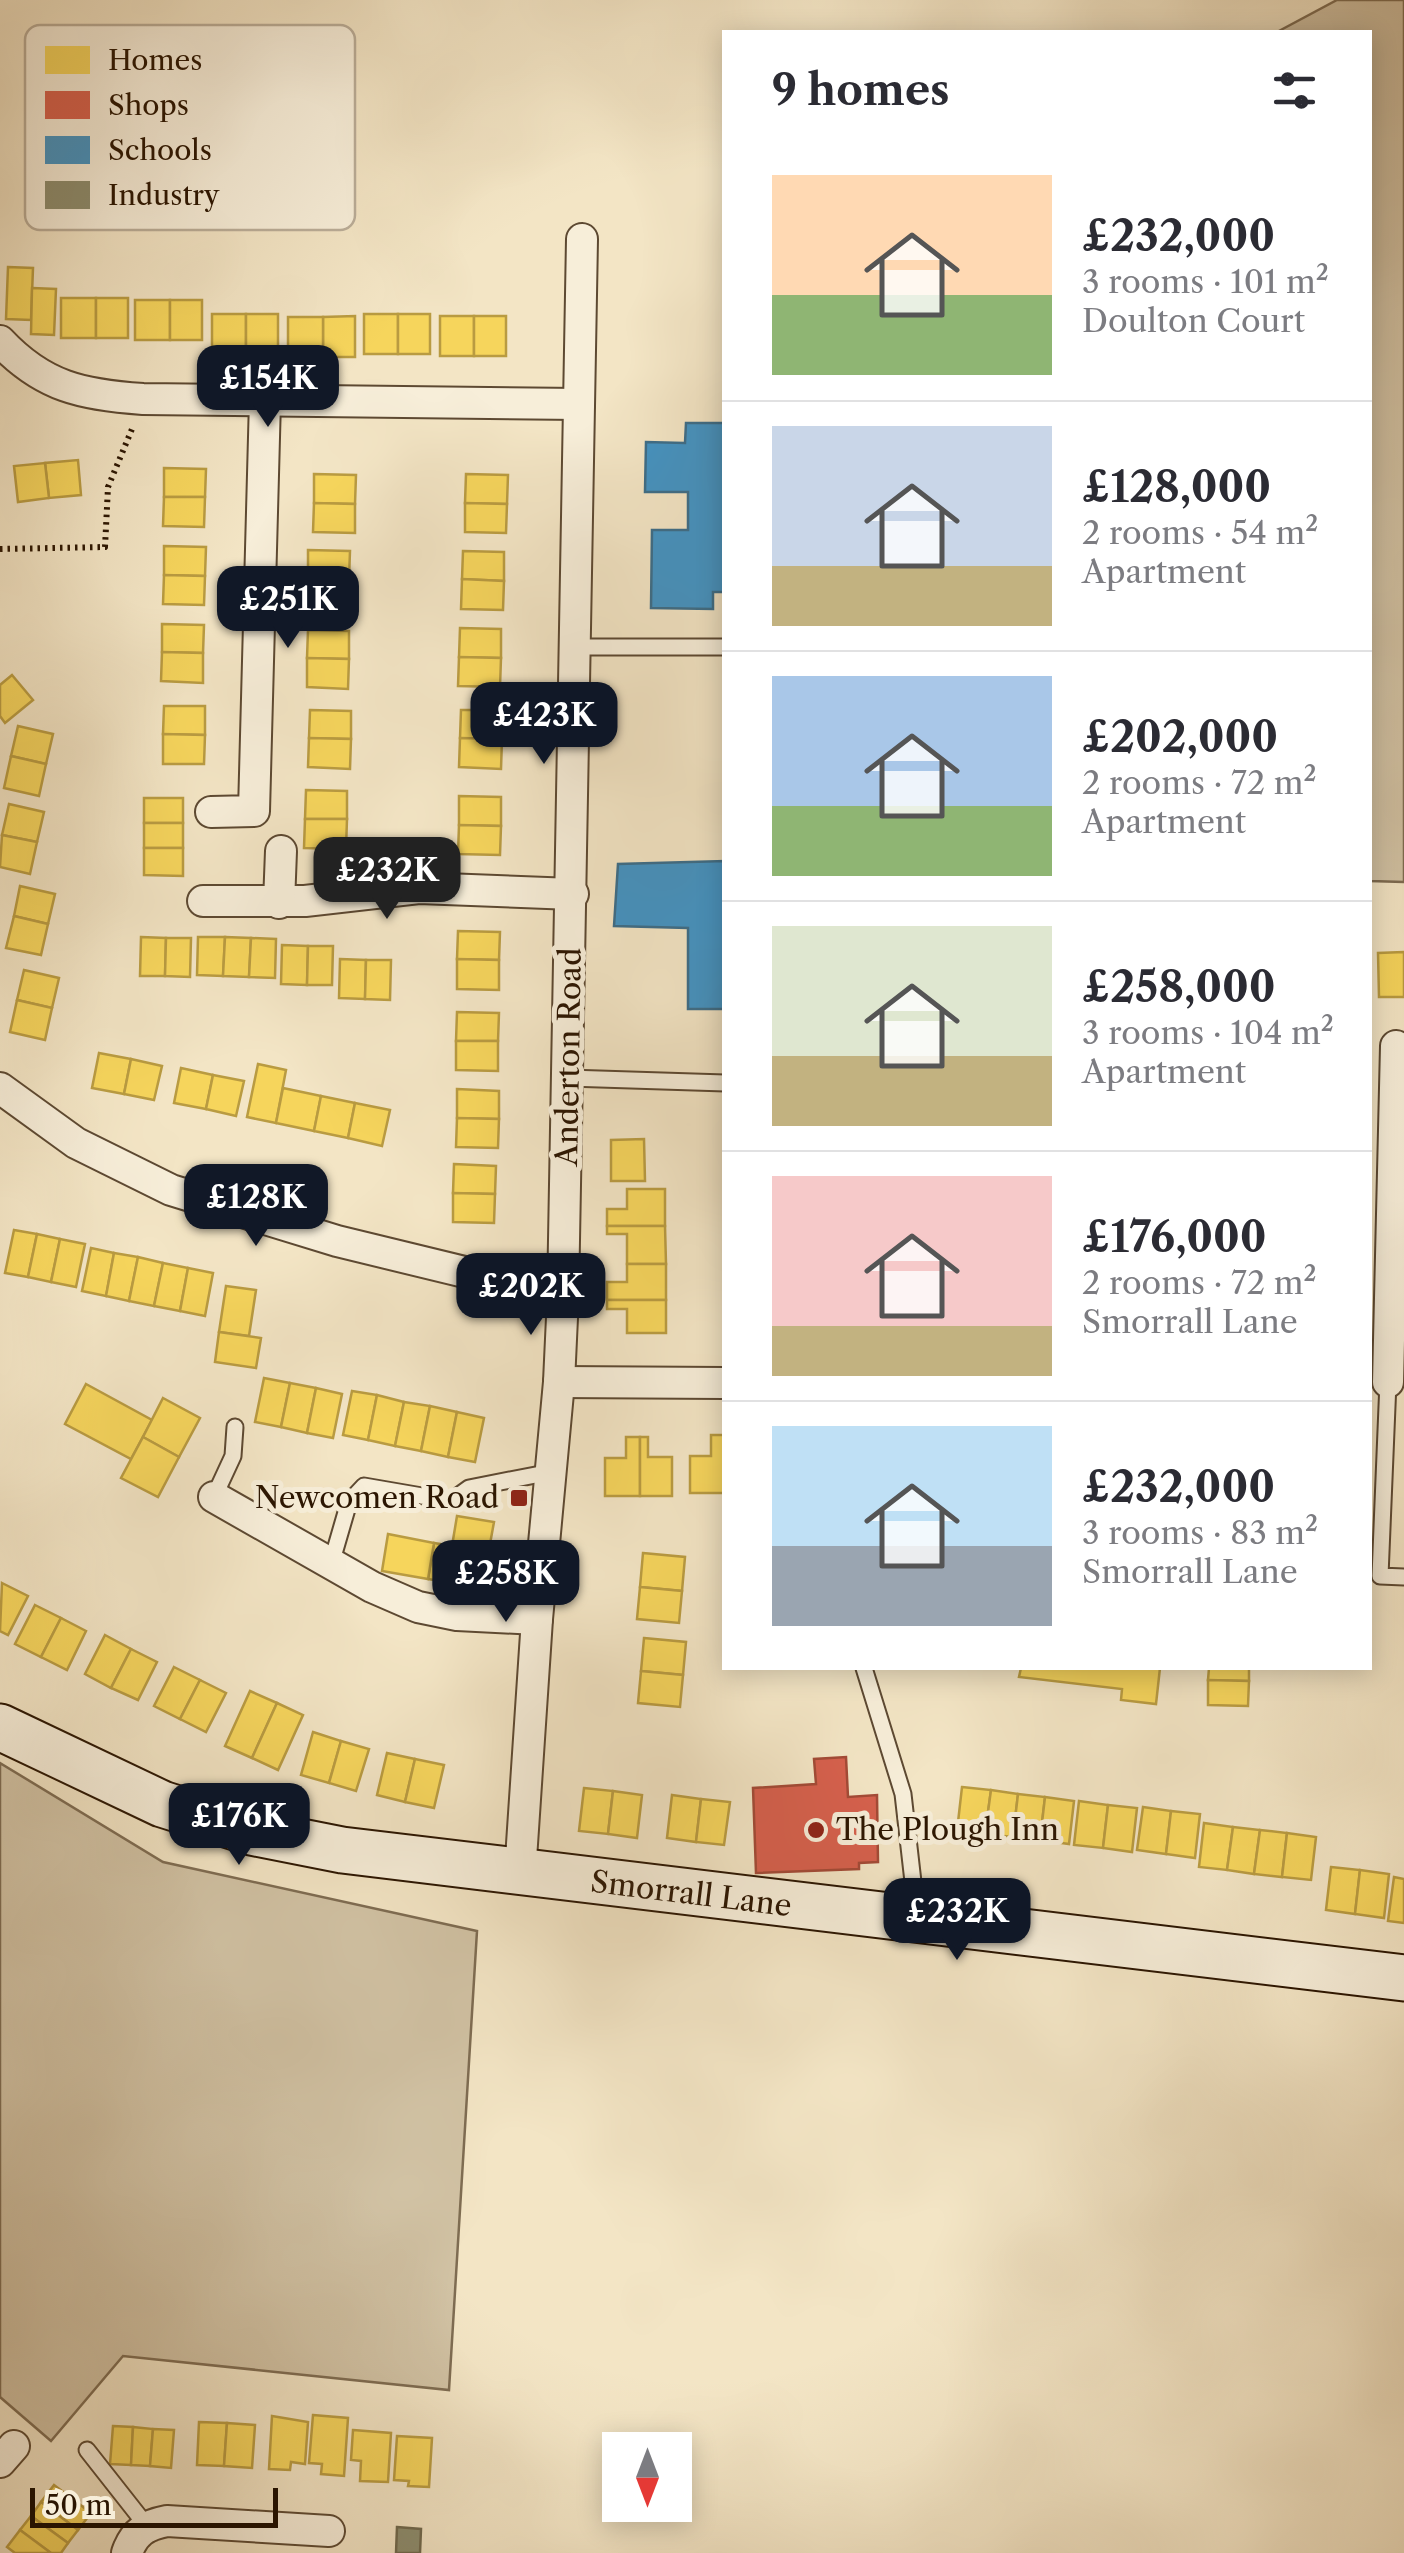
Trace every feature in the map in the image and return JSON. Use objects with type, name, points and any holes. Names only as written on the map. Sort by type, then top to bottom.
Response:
[{"type":"street","name":"Anderton Road","points":[[520,1874],[537,1619],[560,1382],[582,239]]},
{"type":"street","points":[[0,341],[16,359],[57,385],[98,396],[579,404]]},
{"type":"street","points":[[211,812],[254,811],[264,400]]},
{"type":"street","points":[[279,902],[281,851]]},
{"type":"street","points":[[203,902],[279,902],[419,888],[572,894]]},
{"type":"street","points":[[1387,1382],[1390,1046]]},
{"type":"street","points":[[0,1088],[76,1143],[170,1190],[337,1240],[563,1296]]},
{"type":"street","points":[[560,1382],[722,1382]]},
{"type":"street","points":[[214,1498],[372,1587],[418,1607],[457,1616],[537,1619]]},
{"type":"street","name":"Smorrall Lane","points":[[0,1727],[162,1804],[252,1832],[342,1850],[1404,1978]]},
{"type":"street","points":[[127,2553],[146,2525],[166,2521],[276,2540],[329,2531]]},
{"type":"lane","points":[[576,647],[722,647]]},
{"type":"lane","points":[[568,1078],[722,1083]]},
{"type":"lane","points":[[1387,1382],[1380,1576],[1404,1577]]},
{"type":"lane","points":[[214,1498],[233,1456],[234,1428]]},
{"type":"lane","points":[[331,1564],[350,1502],[364,1486],[451,1501],[469,1488],[551,1472]]},
{"type":"lane","points":[[865,1670],[903,1794],[917,1921]]},
{"type":"lane","points":[[87,2450],[146,2525]]},
{"type":"path","points":[[0,549],[105,548],[108,487],[143,399]]},
{"type":"shaded area","points":[[1337,0],[1404,0],[1404,882],[1372,881],[1372,30],[1281,30]]},
{"type":"shaded area","points":[[0,1763],[163,1862],[477,1931],[449,2390],[123,2356],[51,2441],[0,2397]]},
{"type":"building: Homes","points":[[8,267],[33,268],[31,320],[6,319]]},
{"type":"building: Homes","points":[[32,288],[56,289],[54,335],[31,334]]},
{"type":"building: Homes","points":[[61,298],[96,298],[96,338],[61,338]]},
{"type":"building: Homes","points":[[96,298],[128,298],[128,338],[96,338]]},
{"type":"building: Homes","points":[[135,300],[170,300],[170,340],[135,340]]},
{"type":"building: Homes","points":[[170,300],[202,300],[202,340],[170,340]]},
{"type":"building: Homes","points":[[212,314],[246,314],[246,354],[212,354]]},
{"type":"building: Homes","points":[[246,314],[278,314],[278,354],[246,354]]},
{"type":"building: Homes","points":[[364,314],[398,314],[398,354],[364,354]]},
{"type":"building: Homes","points":[[398,314],[430,314],[430,354],[398,354]]},
{"type":"building: Homes","points":[[355,316],[355,357],[323,357],[323,317]]},
{"type":"building: Homes","points":[[440,316],[474,316],[474,356],[440,356]]},
{"type":"building: Homes","points":[[474,316],[506,316],[506,356],[474,356]]},
{"type":"building: Homes","points":[[288,317],[323,317],[323,357],[288,357]]},
{"type":"building: Homes","points":[[78,460],[81,495],[49,498],[45,463]]},
{"type":"building: Homes","points":[[45,463],[49,498],[18,502],[14,466]]},
{"type":"building: Homes","points":[[164,468],[206,469],[205,497],[164,497]]},
{"type":"building: Homes","points":[[314,474],[356,475],[355,504],[314,503]]},
{"type":"building: Homes","points":[[466,474],[508,475],[507,504],[465,503]]},
{"type":"building: Homes","points":[[164,497],[205,497],[204,527],[163,526]]},
{"type":"building: Homes","points":[[314,503],[355,504],[355,533],[313,532]]},
{"type":"building: Homes","points":[[465,503],[507,504],[506,533],[465,532]]},
{"type":"building: Homes","points":[[164,546],[206,547],[205,576],[164,575]]},
{"type":"building: Homes","points":[[308,550],[350,551],[349,579],[308,578]]},
{"type":"building: Homes","points":[[463,551],[504,552],[504,581],[462,579]]},
{"type":"building: Homes","points":[[164,575],[205,576],[204,605],[163,604]]},
{"type":"building: Homes","points":[[308,578],[349,579],[349,609],[307,608]]},
{"type":"building: Homes","points":[[462,579],[504,581],[503,610],[461,609]]},
{"type":"building: Homes","points":[[162,624],[204,625],[203,653],[162,652]]},
{"type":"building: Homes","points":[[460,628],[501,629],[501,658],[459,657]]},
{"type":"building: Homes","points":[[308,630],[349,631],[349,659],[307,658]]},
{"type":"building: Homes","points":[[162,652],[203,653],[203,683],[161,681]]},
{"type":"building: Homes","points":[[459,657],[501,658],[500,687],[458,686]]},
{"type":"building: Homes","points":[[307,658],[349,659],[348,689],[307,687]]},
{"type":"building: Homes","points":[[12,675],[33,700],[5,723],[0,716],[0,685]]},
{"type":"building: Homes","points":[[164,706],[205,706],[205,735],[163,734]]},
{"type":"building: Homes","points":[[310,710],[351,711],[351,739],[309,738]]},
{"type":"building: Homes","points":[[461,710],[502,710],[502,739],[460,738]]},
{"type":"building: Homes","points":[[18,726],[53,734],[46,764],[11,756]]},
{"type":"building: Homes","points":[[163,734],[205,735],[204,764],[163,764]]},
{"type":"building: Homes","points":[[309,738],[351,739],[350,769],[308,767]]},
{"type":"building: Homes","points":[[460,738],[502,739],[501,769],[459,767]]},
{"type":"building: Homes","points":[[11,756],[46,764],[39,796],[4,788]]},
{"type":"building: Homes","points":[[306,790],[347,791],[347,819],[305,819]]},
{"type":"building: Homes","points":[[459,796],[501,797],[501,826],[459,825]]},
{"type":"building: Homes","points":[[144,798],[183,798],[183,823],[144,823]]},
{"type":"building: Homes","points":[[9,804],[44,812],[37,842],[2,835]]},
{"type":"building: Homes","points":[[305,819],[347,819],[346,849],[304,848]]},
{"type":"building: Homes","points":[[144,823],[183,823],[183,848],[144,848]]},
{"type":"building: Homes","points":[[459,825],[501,826],[500,855],[458,854]]},
{"type":"building: Homes","points":[[2,835],[37,842],[30,874],[0,867]]},
{"type":"building: Homes","points":[[144,848],[183,848],[183,876],[144,875]]},
{"type":"building: Homes","points":[[20,886],[55,894],[48,924],[14,916]]},
{"type":"building: Homes","points":[[14,916],[48,924],[41,955],[6,948]]},
{"type":"building: Homes","points":[[458,931],[500,932],[499,960],[457,959]]},
{"type":"building: Homes","points":[[141,937],[166,938],[165,976],[140,976]]},
{"type":"building: Homes","points":[[198,937],[225,937],[223,976],[197,975]]},
{"type":"building: Homes","points":[[225,937],[251,938],[249,977],[223,976]]},
{"type":"building: Homes","points":[[166,938],[191,938],[190,977],[165,976]]},
{"type":"building: Homes","points":[[251,938],[276,939],[275,978],[249,977]]},
{"type":"building: Homes","points":[[282,945],[308,946],[307,985],[281,984]]},
{"type":"building: Homes","points":[[308,946],[333,946],[332,985],[307,985]]},
{"type":"building: Homes","points":[[1404,952],[1404,997],[1379,997],[1378,953]]},
{"type":"building: Homes","points":[[340,959],[366,960],[365,999],[339,998]]},
{"type":"building: Homes","points":[[457,959],[499,960],[499,990],[457,989]]},
{"type":"building: Homes","points":[[366,960],[391,960],[390,1000],[365,999]]},
{"type":"building: Homes","points":[[24,970],[59,978],[52,1008],[17,1000]]},
{"type":"building: Homes","points":[[17,1000],[52,1008],[45,1040],[10,1032]]},
{"type":"building: Homes","points":[[457,1012],[499,1013],[498,1041],[456,1041]]},
{"type":"building: Homes","points":[[456,1041],[498,1041],[498,1071],[456,1070]]},
{"type":"building: Homes","points":[[99,1053],[131,1059],[124,1094],[92,1088]]},
{"type":"building: Homes","points":[[131,1059],[162,1066],[154,1100],[124,1094]]},
{"type":"building: Homes","points":[[258,1064],[286,1070],[276,1123],[247,1117]]},
{"type":"building: Homes","points":[[181,1068],[213,1075],[206,1109],[174,1103]]},
{"type":"building: Homes","points":[[213,1075],[244,1081],[236,1116],[206,1109]]},
{"type":"building: Homes","points":[[283,1088],[321,1096],[314,1131],[276,1123]]},
{"type":"building: Homes","points":[[457,1089],[499,1091],[499,1119],[457,1118]]},
{"type":"building: Homes","points":[[321,1096],[355,1103],[348,1138],[314,1131]]},
{"type":"building: Homes","points":[[355,1103],[390,1110],[382,1146],[348,1138]]},
{"type":"building: Homes","points":[[457,1118],[499,1119],[498,1148],[456,1147]]},
{"type":"building: Homes","points":[[644,1139],[645,1181],[611,1181],[611,1140]]},
{"type":"building: Homes","points":[[454,1164],[496,1166],[495,1194],[453,1193]]},
{"type":"building: Homes","points":[[627,1189],[665,1189],[665,1226],[607,1226],[607,1209],[627,1209]]},
{"type":"building: Homes","points":[[453,1193],[495,1194],[494,1223],[453,1222]]},
{"type":"building: Homes","points":[[607,1226],[665,1226],[666,1264],[627,1264],[627,1234],[607,1234]]},
{"type":"building: Homes","points":[[14,1230],[37,1234],[28,1277],[5,1273]]},
{"type":"building: Homes","points":[[37,1234],[60,1239],[51,1282],[28,1277]]},
{"type":"building: Homes","points":[[60,1239],[85,1244],[76,1287],[51,1282]]},
{"type":"building: Homes","points":[[91,1248],[114,1253],[106,1296],[82,1291]]},
{"type":"building: Homes","points":[[114,1253],[138,1257],[129,1301],[106,1296]]},
{"type":"building: Homes","points":[[138,1257],[163,1263],[154,1306],[129,1301]]},
{"type":"building: Homes","points":[[163,1263],[188,1268],[180,1311],[154,1306]]},
{"type":"building: Homes","points":[[627,1264],[666,1264],[666,1300],[607,1300],[607,1282],[627,1282]]},
{"type":"building: Homes","points":[[188,1268],[213,1273],[205,1316],[180,1311]]},
{"type":"building: Homes","points":[[226,1286],[256,1290],[249,1336],[219,1332]]},
{"type":"building: Homes","points":[[607,1300],[666,1300],[666,1333],[627,1333],[627,1309],[607,1309]]},
{"type":"building: Homes","points":[[219,1332],[261,1338],[256,1368],[215,1362]]},
{"type":"building: Homes","points":[[264,1378],[290,1383],[281,1427],[255,1422]]},
{"type":"building: Homes","points":[[290,1383],[316,1388],[307,1433],[281,1427]]},
{"type":"building: Homes","points":[[86,1384],[152,1420],[131,1459],[65,1424]]},
{"type":"building: Homes","points":[[316,1388],[342,1394],[333,1438],[307,1433]]},
{"type":"building: Homes","points":[[352,1391],[377,1395],[368,1440],[343,1435]]},
{"type":"building: Homes","points":[[377,1395],[404,1402],[395,1446],[368,1440]]},
{"type":"building: Homes","points":[[163,1398],[200,1418],[179,1457],[143,1437]]},
{"type":"building: Homes","points":[[404,1402],[430,1406],[421,1451],[395,1446]]},
{"type":"building: Homes","points":[[430,1406],[457,1412],[448,1457],[421,1451]]},
{"type":"building: Homes","points":[[457,1412],[484,1418],[475,1462],[448,1457]]},
{"type":"building: Homes","points":[[711,1435],[722,1435],[722,1493],[690,1493],[690,1456],[711,1456]]},
{"type":"building: Homes","points":[[143,1437],[179,1457],[158,1497],[121,1478]]},
{"type":"building: Homes","points":[[626,1437],[640,1437],[640,1496],[605,1496],[605,1458],[626,1458]]},
{"type":"building: Homes","points":[[640,1437],[648,1437],[648,1457],[672,1457],[672,1496],[640,1496]]},
{"type":"building: Homes","points":[[457,1516],[494,1522],[482,1588],[428,1579],[434,1543],[452,1546]]},
{"type":"building: Homes","points":[[388,1534],[434,1543],[428,1579],[382,1571]]},
{"type":"building: Homes","points":[[643,1553],[685,1557],[682,1591],[640,1587]]},
{"type":"building: Homes","points":[[2,1583],[28,1596],[8,1635],[0,1631]]},
{"type":"building: Homes","points":[[640,1587],[682,1591],[679,1623],[637,1619]]},
{"type":"building: Homes","points":[[35,1605],[61,1618],[41,1657],[15,1644]]},
{"type":"building: Homes","points":[[61,1618],[86,1631],[67,1670],[41,1657]]},
{"type":"building: Homes","points":[[105,1635],[131,1649],[111,1688],[85,1674]]},
{"type":"building: Homes","points":[[644,1638],[686,1642],[683,1675],[641,1671]]},
{"type":"building: Homes","points":[[131,1649],[157,1662],[138,1700],[111,1688]]},
{"type":"building: Homes","points":[[174,1667],[200,1680],[180,1719],[154,1706]]},
{"type":"building: Homes","points":[[1021,1670],[1160,1670],[1156,1704],[1121,1700],[1122,1689],[1019,1677]]},
{"type":"building: Homes","points":[[1209,1670],[1249,1670],[1249,1681],[1208,1680]]},
{"type":"building: Homes","points":[[641,1671],[683,1675],[680,1707],[638,1703]]},
{"type":"building: Homes","points":[[200,1680],[226,1693],[206,1732],[180,1719]]},
{"type":"building: Homes","points":[[1208,1680],[1249,1681],[1248,1706],[1208,1705]]},
{"type":"building: Homes","points":[[250,1691],[277,1703],[252,1758],[225,1746]]},
{"type":"building: Homes","points":[[277,1703],[303,1715],[278,1770],[252,1758]]},
{"type":"building: Homes","points":[[313,1732],[341,1741],[329,1783],[301,1775]]},
{"type":"building: Homes","points":[[341,1741],[369,1749],[356,1791],[329,1783]]},
{"type":"building: Homes","points":[[387,1753],[415,1759],[405,1802],[377,1795]]},
{"type":"building: Homes","points":[[415,1759],[444,1765],[434,1808],[405,1802]]},
{"type":"building: Homes","points":[[962,1787],[991,1790],[985,1834],[957,1831]]},
{"type":"building: Homes","points":[[584,1788],[613,1791],[608,1834],[579,1831]]},
{"type":"building: Homes","points":[[991,1790],[1018,1794],[1013,1837],[985,1834]]},
{"type":"building: Homes","points":[[613,1791],[642,1795],[637,1838],[608,1834]]},
{"type":"building: Homes","points":[[1018,1794],[1045,1797],[1040,1840],[1013,1837]]},
{"type":"building: Homes","points":[[672,1795],[701,1799],[696,1842],[667,1838]]},
{"type":"building: Homes","points":[[1045,1797],[1074,1801],[1069,1844],[1040,1840]]},
{"type":"building: Homes","points":[[701,1799],[730,1802],[724,1845],[696,1842]]},
{"type":"building: Homes","points":[[1079,1801],[1108,1805],[1103,1848],[1074,1845]]},
{"type":"building: Homes","points":[[1108,1805],[1137,1808],[1132,1852],[1103,1848]]},
{"type":"building: Homes","points":[[1143,1807],[1171,1811],[1166,1854],[1137,1850]]},
{"type":"building: Homes","points":[[1171,1811],[1200,1814],[1195,1858],[1166,1854]]},
{"type":"building: Homes","points":[[1204,1823],[1233,1827],[1227,1870],[1199,1867]]},
{"type":"building: Homes","points":[[1233,1827],[1260,1830],[1254,1874],[1227,1870]]},
{"type":"building: Homes","points":[[1260,1830],[1287,1833],[1282,1877],[1254,1874]]},
{"type":"building: Homes","points":[[1287,1833],[1316,1837],[1311,1880],[1282,1877]]},
{"type":"building: Homes","points":[[1331,1867],[1360,1870],[1355,1914],[1326,1910]]},
{"type":"building: Homes","points":[[1360,1870],[1389,1874],[1384,1918],[1355,1914]]},
{"type":"building: Homes","points":[[1394,1877],[1404,1879],[1404,1923],[1388,1921]]},
{"type":"building: Homes","points":[[313,2415],[348,2418],[344,2476],[321,2474],[322,2464],[309,2463]]},
{"type":"building: Homes","points":[[272,2416],[308,2422],[305,2464],[291,2462],[290,2470],[269,2469]]},
{"type":"building: Homes","points":[[199,2422],[227,2423],[224,2466],[197,2465]]},
{"type":"building: Homes","points":[[227,2423],[255,2425],[252,2468],[224,2466]]},
{"type":"building: Homes","points":[[113,2426],[133,2427],[131,2465],[110,2464]]},
{"type":"building: Homes","points":[[133,2427],[153,2429],[150,2466],[131,2465]]},
{"type":"building: Homes","points":[[153,2429],[174,2430],[171,2468],[150,2466]]},
{"type":"building: Homes","points":[[353,2430],[391,2433],[388,2482],[360,2481],[361,2461],[351,2460]]},
{"type":"building: Homes","points":[[397,2436],[432,2438],[429,2487],[408,2486],[409,2481],[394,2480]]},
{"type":"building: Homes","points":[[54,2485],[91,2513],[78,2530],[41,2502]]},
{"type":"building: Homes","points":[[41,2502],[78,2530],[68,2543],[31,2516]]},
{"type":"building: Homes","points":[[31,2516],[68,2543],[61,2553],[51,2553],[20,2530]]},
{"type":"building: Homes","points":[[20,2530],[51,2553],[15,2553],[7,2547]]},
{"type":"building: Shops","name":"The Plough Inn","points":[[846,1757],[848,1797],[877,1795],[878,1862],[859,1863],[859,1869],[756,1873],[753,1788],[816,1784],[814,1759]]},
{"type":"building: Schools","points":[[686,423],[722,423],[722,592],[713,592],[713,609],[651,608],[652,530],[688,530],[688,492],[645,492],[646,442],[685,443]]},
{"type":"building: Schools","points":[[722,861],[722,1009],[688,1009],[688,928],[614,926],[618,864]]},
{"type":"building: Industry","points":[[397,2527],[421,2529],[420,2553],[396,2553]]},
{"type":"place","name":"Newcomen Road","points":[[519,1498]]},
{"type":"place","name":"The Plough Inn","points":[[816,1830]]}]
